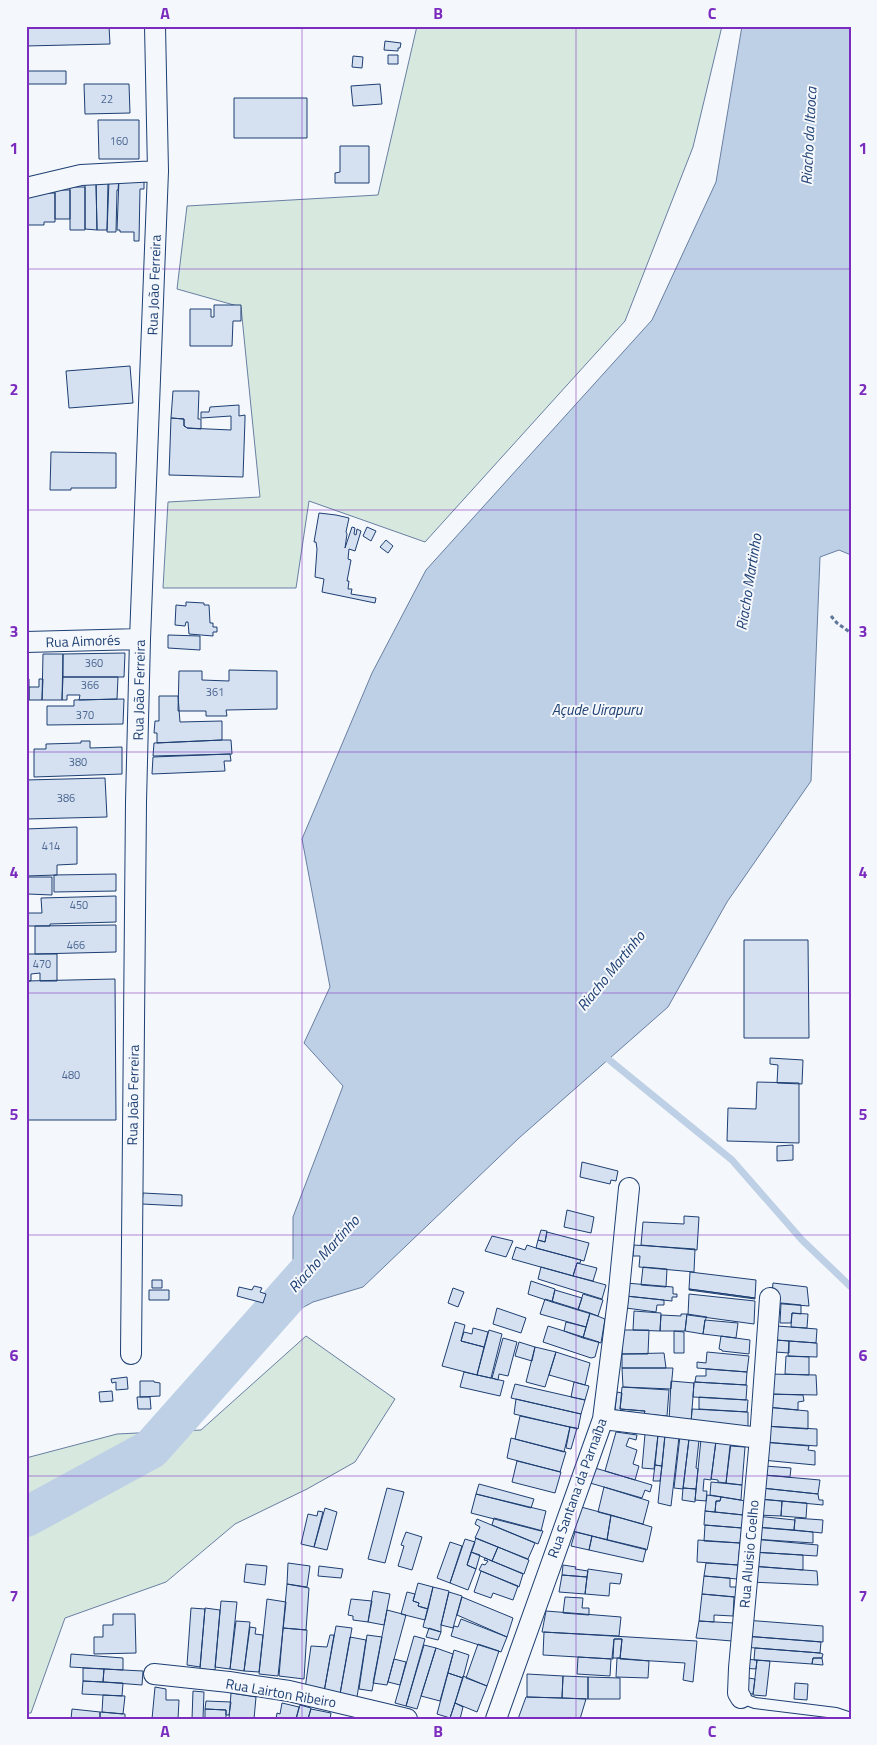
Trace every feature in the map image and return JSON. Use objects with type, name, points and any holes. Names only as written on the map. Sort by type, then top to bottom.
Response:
[{"type":"street","name":"Rua João Ferreira","points":[[131,1354],[136,832],[140,639],[158,171],[155,26]]},
{"type":"street","points":[[26,188],[81,175],[158,171]]},
{"type":"street","name":"Rua Aimorés","points":[[26,642],[140,639]]},
{"type":"street","name":"Rua Santana da Parnaíba","points":[[496,1719],[603,1419],[618,1300],[628,1188]]},
{"type":"street","name":"Rua Aluisio Coelho","points":[[741,1698],[738,1693],[739,1668],[760,1438],[770,1298]]},
{"type":"street","points":[[603,1419],[760,1438]]},
{"type":"street","name":"Rua Lairton Ribeiro","points":[[154,1674],[229,1682],[289,1692],[406,1719]]},
{"type":"lane","name":"Rua Aluisio Coelho","points":[[741,1698],[755,1703],[836,1713],[851,1718]]},
{"type":"path","points":[[831,616],[851,633]]},
{"type":"shaded area","points":[[417,26],[722,26],[693,147],[625,321],[425,542],[309,501],[296,588],[163,588],[168,502],[260,497],[241,307],[177,289],[187,206],[378,195]]},
{"type":"shaded area","points":[[306,1336],[395,1399],[355,1462],[307,1489],[235,1524],[166,1582],[65,1618],[31,1713],[26,1713],[26,1458],[117,1434],[201,1430]]},
{"type":"water","name":"Açude Uirapuru","points":[[742,26],[851,26],[851,555],[839,550],[820,557],[811,781],[727,902],[668,1007],[519,1138],[363,1287],[313,1302],[267,1327],[293,1265],[293,1217],[343,1086],[304,1043],[330,987],[302,839],[372,673],[426,570],[652,320],[716,182]]},
{"type":"building","points":[[26,26],[109,26],[110,44],[26,46]]},
{"type":"building","points":[[385,41],[401,43],[400,48],[398,48],[398,51],[384,50]]},
{"type":"building","points":[[388,55],[398,55],[398,64],[388,64]]},
{"type":"building","points":[[353,56],[363,57],[362,68],[352,67]]},
{"type":"building","points":[[26,71],[66,71],[66,84],[26,84]]},
{"type":"building","points":[[84,84],[129,84],[130,113],[85,114]]},
{"type":"building","points":[[380,84],[382,104],[353,106],[351,86]]},
{"type":"building","points":[[234,98],[307,98],[307,138],[234,138]]},
{"type":"building","points":[[98,120],[139,120],[139,159],[99,159]]},
{"type":"building","points":[[340,146],[369,146],[369,183],[335,183],[335,173],[340,172]]},
{"type":"building","points":[[119,179],[144,179],[144,189],[140,189],[139,241],[134,241],[134,232],[120,232],[120,230],[117,230]]},
{"type":"building","points":[[119,179],[116,232],[107,232],[109,180]]},
{"type":"building","points":[[85,181],[96,181],[97,230],[85,229]]},
{"type":"building","points":[[108,182],[107,230],[97,230],[96,183]]},
{"type":"building","points":[[70,187],[85,187],[85,230],[70,230]]},
{"type":"building","points":[[55,190],[70,190],[70,219],[55,219]]},
{"type":"building","points":[[26,193],[55,193],[55,222],[44,222],[44,225],[26,225]]},
{"type":"building","points":[[214,305],[241,305],[241,321],[233,321],[232,346],[190,346],[190,309],[211,309],[211,317],[214,317]]},
{"type":"building","points":[[130,366],[133,403],[69,408],[66,371]]},
{"type":"building","points":[[173,391],[199,391],[198,419],[201,419],[201,429],[187,428],[184,426],[184,419],[171,418]]},
{"type":"building","points":[[239,405],[239,416],[245,415],[243,477],[169,475],[171,418],[184,419],[184,426],[187,428],[231,430],[231,416],[201,418],[201,412],[209,412],[210,407]]},
{"type":"building","points":[[51,452],[116,453],[116,488],[50,490]]},
{"type":"building","points":[[319,513],[349,518],[345,548],[352,527],[355,528],[354,534],[356,535],[357,529],[361,531],[355,551],[349,549],[348,559],[351,560],[347,581],[349,581],[348,589],[352,589],[351,594],[376,598],[375,603],[322,592],[324,579],[315,577],[317,549],[316,542],[314,542]]},
{"type":"building","points":[[367,527],[376,531],[371,541],[363,536]]},
{"type":"building","points":[[386,540],[393,546],[388,553],[380,547]]},
{"type":"building","points":[[186,602],[209,605],[210,623],[213,623],[213,627],[217,627],[217,632],[213,632],[213,636],[189,634],[188,622],[186,622],[185,626],[175,625],[176,605],[186,606]]},
{"type":"building","points":[[168,635],[200,636],[200,650],[168,648]]},
{"type":"building","points":[[125,653],[124,677],[63,677],[63,654]]},
{"type":"building","points":[[43,654],[63,654],[62,700],[42,700]]},
{"type":"building","points":[[229,670],[277,671],[277,709],[226,710],[227,716],[206,716],[206,711],[178,711],[179,671],[202,671],[202,680],[229,681]]},
{"type":"building","points":[[63,677],[118,677],[117,699],[79,700],[80,695],[67,695],[67,700],[62,700]]},
{"type":"building","points":[[26,679],[29,679],[29,700],[26,700]]},
{"type":"building","points":[[39,679],[43,679],[42,700],[29,700],[29,687],[39,687]]},
{"type":"building","points":[[159,696],[178,696],[180,722],[222,721],[222,740],[157,743],[157,733],[154,733],[155,721],[159,721]]},
{"type":"building","points":[[124,699],[123,724],[47,725],[47,706],[74,706],[74,700]]},
{"type":"building","points":[[231,740],[232,754],[153,756],[154,743]]},
{"type":"building","points":[[81,741],[90,741],[90,748],[122,747],[122,774],[34,777],[34,749],[46,749],[46,744],[81,743]]},
{"type":"building","points":[[230,754],[231,761],[224,761],[225,771],[152,774],[153,757]]},
{"type":"building","points":[[105,778],[107,817],[26,819],[26,780]]},
{"type":"building","points":[[77,827],[77,864],[57,865],[57,875],[26,876],[26,829]]},
{"type":"building","points":[[116,874],[116,891],[54,892],[54,875]]},
{"type":"building","points":[[26,876],[52,877],[52,895],[26,895]]},
{"type":"building","points":[[116,896],[116,922],[26,926],[26,913],[42,913],[41,898]]},
{"type":"building","points":[[116,925],[116,952],[35,954],[35,926]]},
{"type":"building","points":[[744,940],[808,940],[809,1038],[744,1038]]},
{"type":"building","points":[[26,954],[57,954],[57,981],[40,981],[40,973],[31,974],[31,981],[26,981]]},
{"type":"building","points":[[115,979],[116,1120],[26,1120],[26,981]]},
{"type":"building","points":[[770,1058],[803,1060],[802,1084],[777,1083],[778,1065],[770,1064]]},
{"type":"building","points":[[757,1082],[799,1083],[799,1143],[727,1141],[728,1108],[756,1109]]},
{"type":"building","points":[[793,1145],[793,1160],[777,1161],[777,1146]]},
{"type":"building","points":[[582,1162],[618,1171],[616,1181],[611,1180],[610,1184],[580,1177]]},
{"type":"building","points":[[143,1193],[182,1195],[182,1206],[142,1204]]},
{"type":"building","points":[[567,1210],[594,1217],[591,1233],[564,1227]]},
{"type":"building","points":[[684,1216],[699,1217],[697,1250],[641,1245],[643,1222],[684,1224]]},
{"type":"building","points":[[541,1230],[547,1231],[545,1242],[538,1240]]},
{"type":"building","points":[[547,1232],[589,1243],[584,1261],[536,1248],[538,1240],[545,1242]]},
{"type":"building","points":[[492,1236],[513,1241],[506,1257],[485,1251]]},
{"type":"building","points":[[527,1245],[581,1260],[580,1263],[577,1263],[573,1276],[512,1259],[516,1247],[525,1250]]},
{"type":"building","points":[[634,1245],[695,1249],[694,1272],[639,1267],[640,1256],[633,1256]]},
{"type":"building","points":[[577,1263],[597,1268],[593,1281],[573,1276]]},
{"type":"building","points":[[541,1267],[606,1285],[602,1299],[538,1279]]},
{"type":"building","points":[[643,1267],[667,1269],[666,1287],[641,1285]]},
{"type":"building","points":[[690,1272],[756,1280],[755,1298],[689,1289]]},
{"type":"building","points":[[152,1280],[162,1280],[162,1288],[152,1288]]},
{"type":"building","points":[[531,1281],[555,1289],[552,1302],[528,1294]]},
{"type":"building","points":[[626,1283],[673,1287],[673,1294],[677,1294],[677,1297],[672,1297],[672,1301],[626,1296]]},
{"type":"building","points":[[773,1283],[807,1287],[809,1306],[771,1303]]},
{"type":"building","points":[[254,1286],[262,1288],[260,1292],[266,1294],[263,1303],[237,1296],[239,1287],[252,1290]]},
{"type":"building","points":[[453,1288],[464,1292],[458,1307],[448,1303]]},
{"type":"building","points":[[149,1290],[169,1290],[169,1300],[149,1300]]},
{"type":"building","points":[[555,1290],[582,1298],[578,1310],[552,1302]]},
{"type":"building","points":[[689,1290],[755,1298],[755,1299]]},
{"type":"building","points":[[583,1294],[603,1300],[598,1316],[578,1310]]},
{"type":"building","points":[[689,1294],[755,1301],[754,1324],[688,1315]]},
{"type":"building","points":[[626,1296],[664,1300],[664,1305],[657,1305],[656,1312],[626,1308]]},
{"type":"building","points":[[545,1299],[590,1313],[586,1327],[540,1314]]},
{"type":"building","points":[[781,1303],[801,1305],[801,1314],[792,1313],[791,1323],[780,1323]]},
{"type":"building","points":[[497,1308],[526,1318],[521,1333],[493,1324]]},
{"type":"building","points":[[634,1311],[661,1313],[660,1331],[633,1330]]},
{"type":"building","points":[[590,1313],[605,1319],[601,1343],[583,1338]]},
{"type":"building","points":[[792,1313],[808,1314],[807,1328],[791,1327]]},
{"type":"building","points":[[681,1314],[687,1314],[685,1331],[660,1331],[661,1315],[681,1316]]},
{"type":"building","points":[[687,1314],[707,1317],[703,1334],[685,1331]]},
{"type":"building","points":[[705,1320],[738,1323],[736,1338],[703,1334]]},
{"type":"building","points":[[455,1322],[465,1325],[461,1341],[484,1347],[477,1375],[442,1366]]},
{"type":"building","points":[[566,1322],[586,1327],[583,1338],[564,1331]]},
{"type":"building","points":[[548,1326],[599,1342],[595,1357],[591,1358],[543,1342]]},
{"type":"building","points":[[777,1326],[817,1329],[816,1343],[776,1340]]},
{"type":"building","points":[[473,1328],[488,1332],[484,1347],[461,1341],[464,1332],[472,1334]]},
{"type":"building","points":[[489,1330],[502,1334],[491,1378],[477,1375]]},
{"type":"building","points":[[622,1330],[649,1330],[648,1354],[622,1354]]},
{"type":"building","points":[[674,1331],[684,1332],[684,1353],[674,1353]]},
{"type":"building","points":[[721,1336],[750,1340],[749,1354],[722,1351],[719,1349]]},
{"type":"building","points":[[503,1338],[517,1342],[508,1376],[499,1374],[498,1380],[492,1378]]},
{"type":"building","points":[[776,1340],[789,1341],[789,1353],[775,1352]]},
{"type":"building","points":[[789,1341],[817,1343],[817,1357],[788,1356]]},
{"type":"building","points":[[519,1342],[535,1347],[532,1361],[515,1356]]},
{"type":"building","points":[[535,1347],[556,1352],[545,1387],[526,1382]]},
{"type":"building","points":[[556,1352],[590,1363],[585,1385],[549,1375]]},
{"type":"building","points":[[707,1352],[749,1356],[747,1372],[697,1368],[697,1362],[706,1363]]},
{"type":"building","points":[[664,1353],[666,1368],[622,1368],[622,1354]]},
{"type":"building","points":[[786,1356],[809,1357],[809,1375],[785,1374]]},
{"type":"building","points":[[622,1368],[673,1368],[671,1389],[623,1387]]},
{"type":"building","points":[[706,1369],[747,1372],[746,1385],[695,1382],[696,1376],[706,1376]]},
{"type":"building","points":[[464,1372],[504,1381],[500,1396],[460,1387]]},
{"type":"building","points":[[768,1374],[816,1375],[817,1395],[768,1394]]},
{"type":"building","points":[[127,1377],[128,1389],[116,1390],[116,1382],[112,1383],[111,1379]]},
{"type":"building","points":[[140,1381],[160,1383],[160,1396],[140,1397]]},
{"type":"building","points":[[671,1381],[694,1383],[691,1423],[669,1422]]},
{"type":"building","points":[[574,1382],[589,1386],[585,1400],[571,1397]]},
{"type":"building","points":[[694,1382],[747,1385],[746,1400],[693,1397]]},
{"type":"building","points":[[515,1384],[585,1400],[581,1414],[511,1398]]},
{"type":"building","points":[[622,1387],[669,1390],[667,1416],[644,1414],[645,1411],[620,1409]]},
{"type":"building","points":[[112,1391],[113,1401],[100,1402],[99,1392]]},
{"type":"building","points":[[617,1392],[622,1393],[620,1409],[645,1411],[644,1414],[615,1410]]},
{"type":"building","points":[[768,1394],[803,1395],[804,1401],[798,1402],[798,1410],[767,1407]]},
{"type":"building","points":[[137,1397],[150,1397],[151,1409],[138,1409]]},
{"type":"building","points":[[699,1397],[748,1400],[747,1412],[699,1409]]},
{"type":"building","points":[[516,1399],[581,1414],[578,1429],[514,1414]]},
{"type":"building","points":[[765,1407],[808,1411],[808,1429],[764,1426]]},
{"type":"building","points":[[692,1409],[748,1412],[748,1427],[691,1423]]},
{"type":"building","points":[[520,1416],[570,1427],[564,1452],[515,1439]]},
{"type":"building","points":[[764,1426],[817,1429],[817,1446],[763,1442]]},
{"type":"building","points":[[570,1427],[577,1428],[571,1449],[566,1448]]},
{"type":"building","points":[[616,1432],[637,1435],[636,1440],[629,1438],[626,1446],[637,1450],[633,1464],[639,1466],[635,1480],[605,1471]]},
{"type":"building","points":[[645,1434],[658,1435],[654,1469],[642,1468]]},
{"type":"building","points":[[658,1435],[665,1435],[662,1466],[655,1465]]},
{"type":"building","points":[[665,1435],[679,1437],[671,1506],[658,1503]]},
{"type":"building","points":[[680,1436],[689,1439],[683,1489],[674,1488]]},
{"type":"building","points":[[511,1438],[566,1452],[560,1472],[507,1458]]},
{"type":"building","points":[[689,1439],[699,1440],[696,1489],[683,1488]]},
{"type":"building","points":[[701,1439],[716,1441],[711,1480],[704,1479],[703,1491],[707,1491],[706,1501],[695,1500]]},
{"type":"building","points":[[716,1441],[731,1443],[726,1483],[711,1479]]},
{"type":"building","points":[[763,1442],[809,1446],[808,1450],[815,1451],[815,1465],[762,1460]]},
{"type":"building","points":[[730,1446],[745,1447],[742,1485],[726,1483]]},
{"type":"building","points":[[517,1461],[561,1472],[555,1493],[512,1482]]},
{"type":"building","points":[[655,1465],[662,1466],[660,1481],[653,1481]]},
{"type":"building","points":[[765,1466],[791,1468],[790,1477],[764,1475]]},
{"type":"building","points":[[595,1468],[652,1485],[650,1492],[645,1490],[642,1498],[590,1483]]},
{"type":"building","points":[[763,1475],[820,1480],[818,1494],[762,1488]]},
{"type":"building","points":[[711,1482],[742,1485],[741,1500],[710,1495]]},
{"type":"building","points":[[479,1484],[534,1499],[531,1508],[476,1494]]},
{"type":"building","points":[[604,1487],[649,1501],[643,1524],[598,1512]]},
{"type":"building","points":[[387,1488],[404,1492],[385,1563],[368,1559]]},
{"type":"building","points":[[683,1488],[696,1489],[695,1502],[682,1500]]},
{"type":"building","points":[[761,1488],[818,1494],[819,1500],[823,1500],[823,1505],[760,1499]]},
{"type":"building","points":[[476,1494],[546,1511],[541,1531],[471,1513]]},
{"type":"building","points":[[707,1495],[721,1497],[720,1501],[716,1501],[715,1512],[705,1511]]},
{"type":"building","points":[[721,1497],[746,1501],[744,1515],[715,1512],[716,1501],[720,1501]]},
{"type":"building","points":[[758,1499],[782,1501],[781,1516],[756,1515]]},
{"type":"building","points":[[782,1501],[807,1503],[806,1518],[781,1516]]},
{"type":"building","points":[[581,1507],[611,1515],[607,1540],[573,1531]]},
{"type":"building","points":[[325,1508],[337,1512],[327,1550],[314,1547]]},
{"type":"building","points":[[318,1511],[323,1512],[314,1547],[301,1544],[308,1514],[317,1516]]},
{"type":"building","points":[[705,1511],[743,1515],[742,1528],[704,1525]]},
{"type":"building","points":[[611,1515],[652,1527],[647,1550],[607,1540]]},
{"type":"building","points":[[756,1516],[795,1520],[794,1530],[755,1527]]},
{"type":"building","points":[[494,1518],[543,1531],[538,1544],[492,1525]]},
{"type":"building","points":[[795,1518],[823,1520],[822,1533],[794,1530]]},
{"type":"building","points":[[477,1519],[535,1543],[528,1559],[475,1538],[480,1527],[475,1524]]},
{"type":"building","points":[[705,1525],[742,1528],[740,1543],[704,1541]]},
{"type":"building","points":[[755,1527],[813,1532],[813,1543],[753,1539]]},
{"type":"building","points":[[406,1532],[422,1537],[412,1570],[398,1566],[404,1546],[401,1545]]},
{"type":"building","points":[[575,1532],[592,1536],[589,1550],[571,1546]]},
{"type":"building","points":[[592,1536],[646,1549],[643,1562],[589,1550]]},
{"type":"building","points":[[476,1538],[498,1547],[492,1561],[471,1552]]},
{"type":"building","points":[[465,1539],[475,1542],[467,1565],[476,1569],[468,1590],[450,1583]]},
{"type":"building","points":[[753,1539],[818,1545],[817,1556],[752,1552]]},
{"type":"building","points":[[698,1540],[740,1543],[738,1565],[697,1562]]},
{"type":"building","points":[[450,1542],[462,1546],[450,1583],[437,1578]]},
{"type":"building","points":[[498,1547],[529,1560],[524,1574],[492,1561]]},
{"type":"building","points":[[471,1552],[480,1555],[476,1569],[467,1565]]},
{"type":"building","points":[[752,1552],[803,1555],[803,1570],[750,1566]]},
{"type":"building","points":[[485,1558],[523,1574],[519,1587],[479,1570],[482,1564],[485,1565],[488,1561],[484,1560]]},
{"type":"building","points":[[288,1563],[310,1566],[307,1587],[287,1584]]},
{"type":"building","points":[[706,1563],[738,1565],[737,1579],[704,1576]]},
{"type":"building","points":[[246,1564],[267,1566],[265,1585],[244,1582]]},
{"type":"building","points":[[563,1565],[588,1571],[587,1577],[562,1575]]},
{"type":"building","points":[[319,1566],[343,1569],[341,1578],[318,1576]]},
{"type":"building","points":[[751,1566],[817,1571],[818,1585],[750,1582]]},
{"type":"building","points":[[588,1569],[622,1574],[620,1584],[610,1583],[609,1596],[585,1594]]},
{"type":"building","points":[[481,1571],[518,1586],[513,1600],[493,1593],[491,1598],[474,1592]]},
{"type":"building","points":[[562,1575],[587,1577],[585,1594],[559,1592]]},
{"type":"building","points":[[704,1576],[730,1578],[730,1587],[737,1587],[736,1597],[702,1594]]},
{"type":"building","points":[[418,1583],[433,1587],[428,1609],[418,1606],[419,1603],[413,1601]]},
{"type":"building","points":[[287,1584],[309,1588],[306,1630],[283,1628]]},
{"type":"building","points":[[433,1587],[449,1591],[441,1632],[423,1627]]},
{"type":"building","points":[[373,1591],[390,1594],[384,1625],[368,1622]]},
{"type":"building","points":[[407,1592],[415,1594],[413,1601],[419,1603],[418,1606],[428,1609],[425,1620],[401,1614]]},
{"type":"building","points":[[449,1592],[462,1596],[453,1628],[441,1625]]},
{"type":"building","points":[[702,1594],[734,1597],[733,1616],[714,1615],[714,1622],[699,1621]]},
{"type":"building","points":[[462,1597],[513,1618],[507,1637],[457,1615]]},
{"type":"building","points":[[565,1597],[583,1598],[582,1608],[589,1608],[589,1615],[563,1613]]},
{"type":"building","points":[[267,1599],[286,1602],[278,1676],[259,1674]]},
{"type":"building","points":[[351,1599],[372,1601],[368,1622],[353,1620],[353,1616],[348,1615]]},
{"type":"building","points":[[221,1601],[237,1602],[230,1669],[215,1667]]},
{"type":"building","points":[[191,1608],[205,1609],[200,1667],[187,1665]]},
{"type":"building","points":[[205,1608],[220,1610],[215,1670],[200,1669]]},
{"type":"building","points":[[387,1610],[406,1615],[387,1685],[373,1683]]},
{"type":"building","points":[[546,1611],[621,1617],[619,1636],[542,1632]]},
{"type":"building","points":[[113,1614],[135,1614],[136,1653],[94,1654],[94,1637],[103,1637],[103,1625],[113,1625]]},
{"type":"building","points":[[461,1619],[507,1637],[501,1652],[451,1636],[454,1626],[458,1627]]},
{"type":"building","points":[[745,1620],[823,1626],[823,1642],[744,1636]]},
{"type":"building","points":[[236,1621],[250,1622],[244,1671],[230,1669]]},
{"type":"building","points":[[699,1621],[734,1623],[732,1641],[696,1638]]},
{"type":"building","points":[[336,1626],[352,1628],[340,1694],[324,1692]]},
{"type":"building","points":[[250,1627],[256,1628],[255,1634],[263,1635],[259,1672],[244,1671]]},
{"type":"building","points":[[283,1628],[307,1630],[304,1679],[279,1676]]},
{"type":"building","points":[[429,1628],[441,1632],[438,1640],[426,1637]]},
{"type":"building","points":[[544,1632],[697,1641],[693,1682],[683,1680],[685,1663],[620,1659],[622,1639],[614,1639],[613,1659],[543,1655]]},
{"type":"building","points":[[330,1635],[334,1635],[324,1692],[305,1689],[311,1646],[327,1647]]},
{"type":"building","points":[[367,1635],[382,1637],[372,1691],[359,1689]]},
{"type":"building","points":[[414,1636],[425,1639],[406,1706],[395,1703]]},
{"type":"building","points":[[744,1636],[821,1642],[820,1653],[743,1647]]},
{"type":"building","points":[[350,1637],[366,1640],[357,1697],[340,1694]]},
{"type":"building","points":[[614,1639],[622,1639],[620,1658],[612,1658]]},
{"type":"building","points":[[478,1644],[499,1651],[487,1686],[466,1678]]},
{"type":"building","points":[[424,1645],[436,1648],[417,1709],[406,1706]]},
{"type":"building","points":[[436,1648],[453,1654],[440,1701],[421,1696]]},
{"type":"building","points":[[755,1648],[823,1654],[822,1658],[813,1658],[812,1664],[754,1660]]},
{"type":"building","points":[[454,1650],[469,1655],[463,1678],[448,1673]]},
{"type":"building","points":[[71,1654],[123,1658],[123,1670],[70,1667]]},
{"type":"building","points":[[578,1657],[611,1659],[610,1676],[577,1674]]},
{"type":"building","points":[[617,1658],[649,1661],[648,1678],[616,1677]]},
{"type":"building","points":[[813,1658],[822,1658],[823,1665],[812,1664]]},
{"type":"building","points":[[394,1659],[406,1662],[400,1685],[388,1682]]},
{"type":"building","points":[[743,1659],[757,1660],[756,1669],[742,1668]]},
{"type":"building","points":[[757,1660],[770,1661],[766,1696],[753,1695]]},
{"type":"building","points":[[83,1668],[104,1669],[103,1682],[83,1681]]},
{"type":"building","points":[[104,1669],[143,1671],[142,1685],[103,1682]]},
{"type":"building","points":[[448,1673],[463,1678],[450,1718],[437,1714]]},
{"type":"building","points":[[527,1674],[563,1676],[562,1698],[527,1697]]},
{"type":"building","points":[[463,1676],[487,1686],[477,1712],[455,1703]]},
{"type":"building","points":[[563,1676],[588,1677],[588,1699],[562,1698]]},
{"type":"building","points":[[588,1677],[620,1678],[620,1699],[588,1699]]},
{"type":"building","points":[[742,1677],[755,1679],[753,1694],[740,1693]]},
{"type":"building","points":[[83,1681],[123,1683],[122,1696],[82,1694]]},
{"type":"building","points":[[795,1683],[808,1684],[807,1700],[794,1699]]},
{"type":"building","points":[[155,1687],[166,1689],[166,1700],[179,1700],[178,1719],[152,1719]]},
{"type":"building","points":[[193,1691],[204,1692],[203,1719],[192,1719]]},
{"type":"building","points":[[231,1693],[256,1697],[254,1719],[229,1719]]},
{"type":"building","points":[[103,1695],[125,1696],[123,1714],[102,1712]]},
{"type":"building","points":[[526,1697],[586,1699],[580,1719],[518,1719]]},
{"type":"building","points":[[206,1701],[231,1702],[229,1715],[226,1715],[226,1710],[205,1709]]},
{"type":"building","points":[[282,1703],[299,1707],[296,1719],[276,1719],[277,1713],[280,1714]]},
{"type":"building","points":[[455,1703],[463,1707],[460,1719],[450,1718]]},
{"type":"building","points":[[300,1705],[311,1708],[308,1719],[296,1719]]},
{"type":"building","points":[[72,1709],[100,1712],[100,1719],[71,1719]]},
{"type":"building","points":[[205,1709],[226,1710],[226,1719],[205,1719]]},
{"type":"building","points":[[311,1709],[331,1713],[330,1719],[308,1719]]},
{"type":"building","points":[[100,1712],[125,1714],[125,1719],[100,1719]]},
{"type":"waterway","points":[[602,1054],[732,1160],[802,1240],[851,1287]]},
{"type":"waterway","name":"Riacho Martinho","points":[[26,1517],[151,1449],[311,1269]]},
{"type":"water label","name":"Riacho da Itaoca","points":[[809,136]]}]
